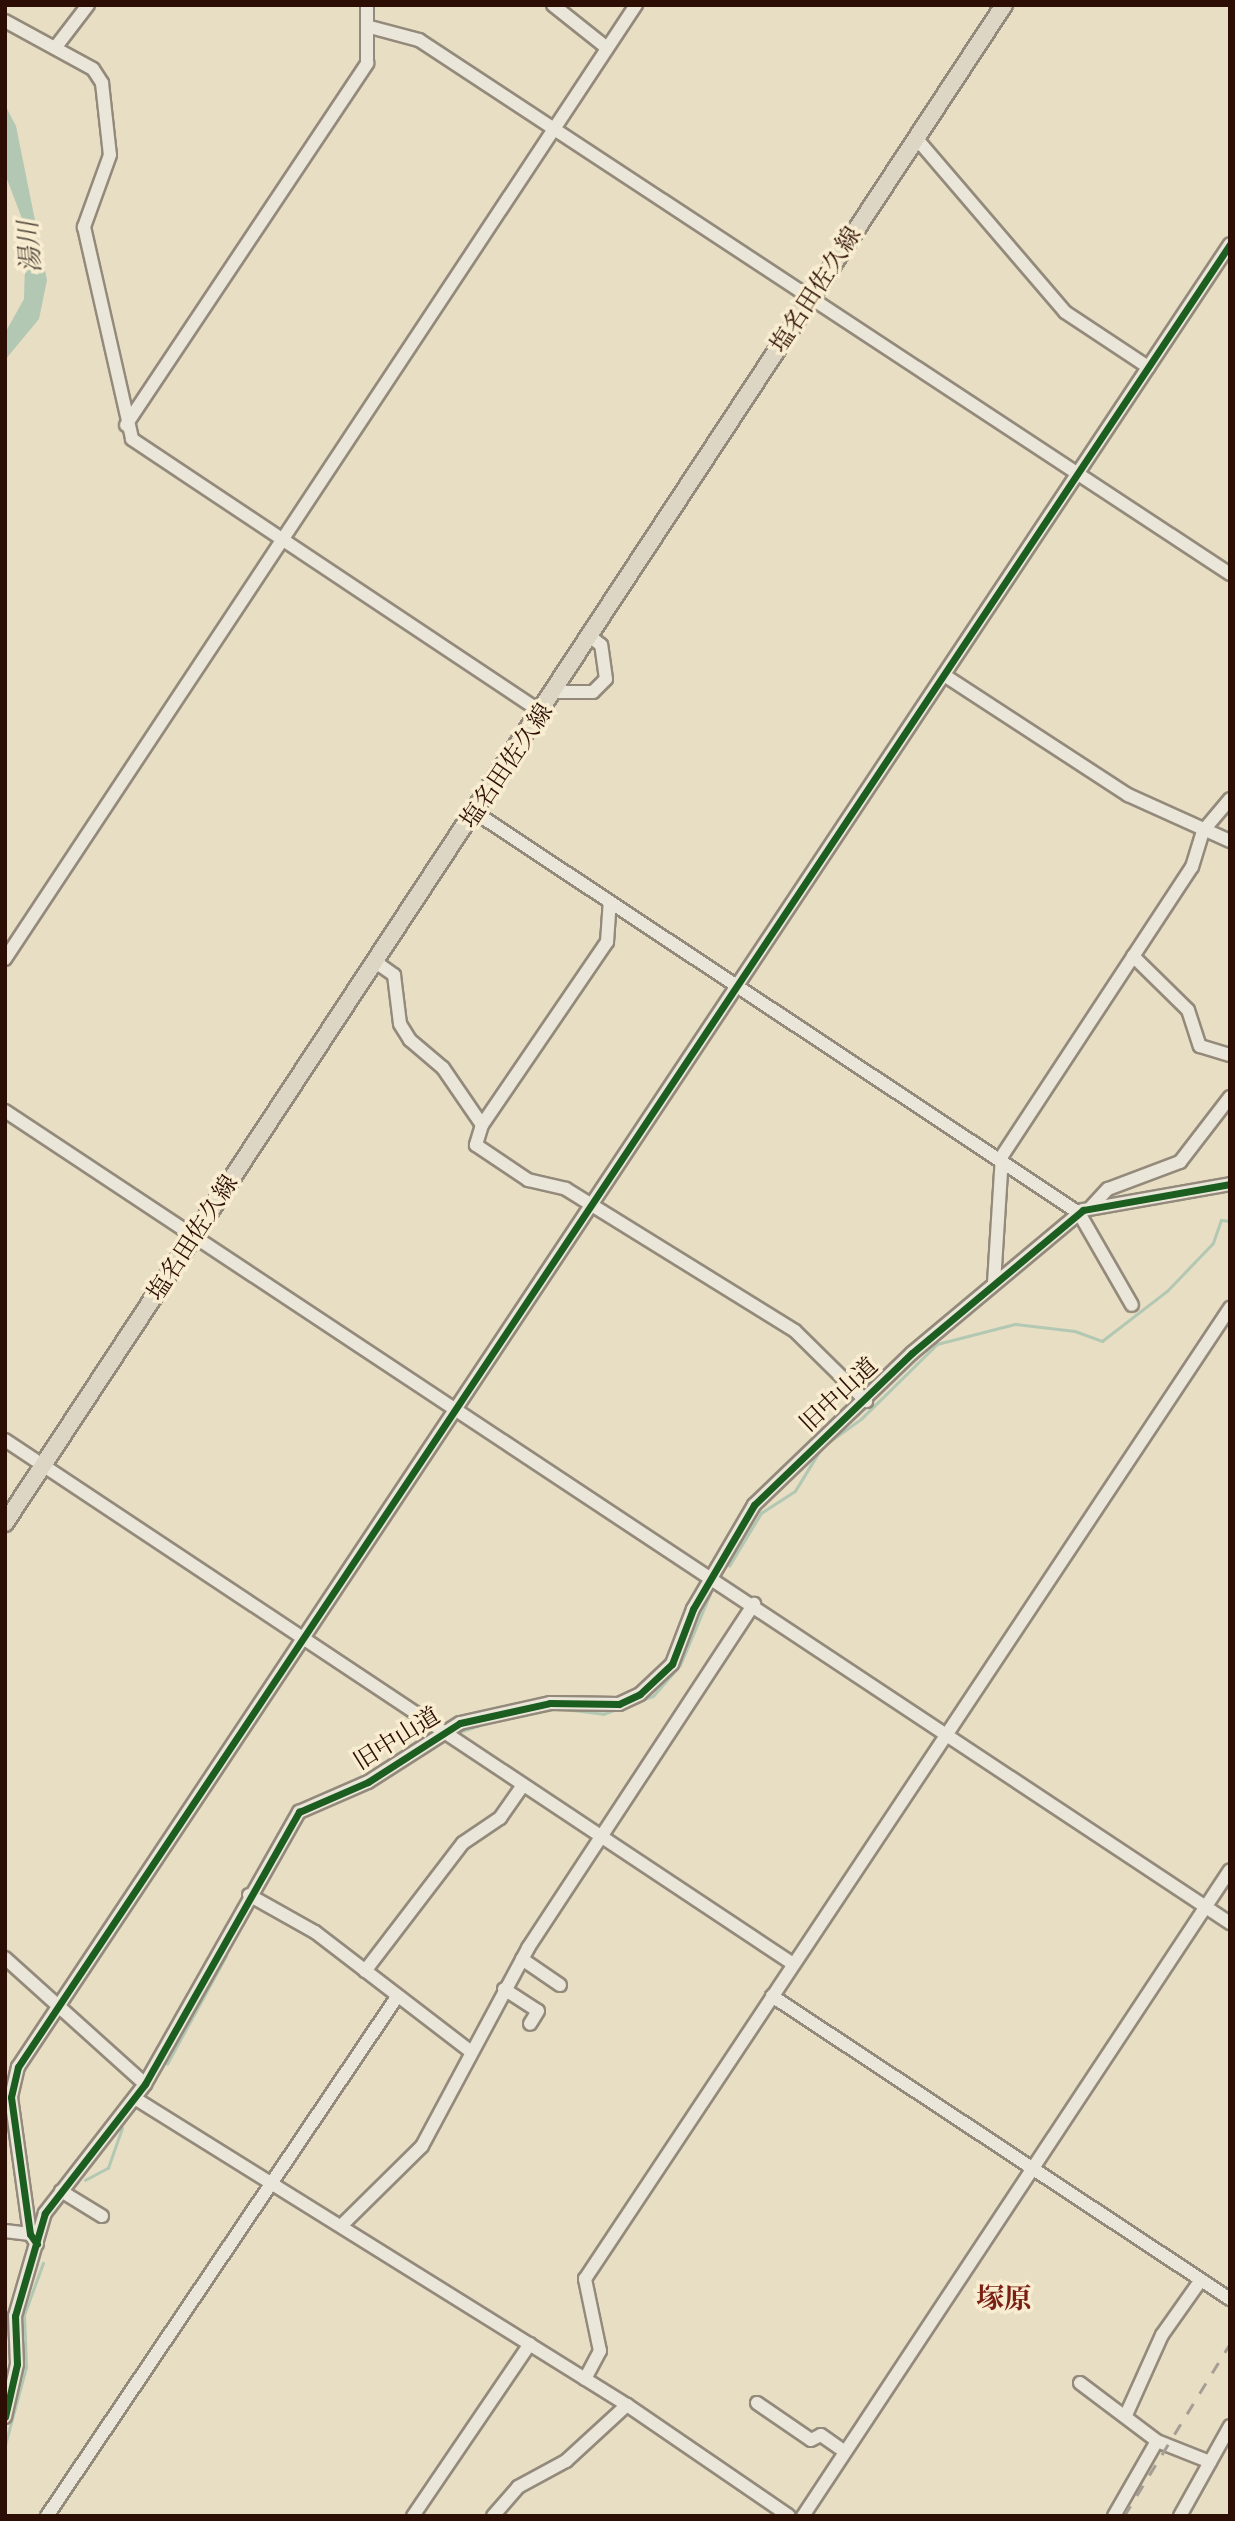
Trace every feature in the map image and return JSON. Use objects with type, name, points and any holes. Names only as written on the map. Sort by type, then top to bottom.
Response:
[{"type":"main road","name":"塩名田佐久線","points":[[5,1523],[543,713],[810,298],[1004,5]]},
{"type":"street","points":[[55,48],[88,5]]},
{"type":"street","points":[[126,425],[367,63],[370,27],[367,5]]},
{"type":"street","points":[[553,5],[607,48]]},
{"type":"street","points":[[5,959],[636,5]]},
{"type":"street","points":[[5,20],[93,69],[102,83],[110,155],[84,227],[126,425],[137,443],[543,713]]},
{"type":"street","points":[[370,27],[419,40],[1230,574]]},
{"type":"street","points":[[916,138],[1065,312],[1148,367]]},
{"type":"street","points":[[5,2231],[33,2239],[11,2097],[18,2067],[459,1410],[1230,244]]},
{"type":"street","points":[[556,692],[593,692],[606,679],[601,645],[592,638]]},
{"type":"street","points":[[944,675],[1117,788],[1203,831],[1230,841]]},
{"type":"street","points":[[994,1283],[1000,1162],[1192,867],[1203,831],[1230,799]]},
{"type":"street","points":[[476,813],[1000,1162],[1085,1210],[1132,1306]]},
{"type":"street","points":[[610,903],[607,942],[482,1125],[475,1142],[480,1149],[592,1209],[795,1331],[866,1401]]},
{"type":"street","points":[[1133,956],[1188,1010],[1200,1046],[1230,1055]]},
{"type":"street","points":[[377,963],[394,975],[400,1024],[410,1040],[443,1068],[482,1125]]},
{"type":"street","name":"旧中山道","points":[[5,2417],[17,2364],[15,2316],[33,2239],[61,2191],[136,2099],[249,1895],[299,1812],[379,1777],[444,1730],[550,1703],[599,1706],[634,1698],[672,1664],[713,1577],[763,1495],[994,1283],[1117,1184],[1180,1162],[1230,1097]]},
{"type":"street","points":[[5,1111],[754,1604],[1230,1923]]},
{"type":"street","points":[[1085,1210],[1230,1184]]},
{"type":"street","points":[[586,2379],[600,2351],[584,2279],[1230,1308]]},
{"type":"street","points":[[5,1440],[793,1964]]},
{"type":"street","points":[[343,2224],[416,2154],[522,1959],[754,1604]]},
{"type":"street","points":[[365,1971],[463,1843],[500,1818],[523,1785]]},
{"type":"street","points":[[803,2516],[1230,1870]]},
{"type":"street","points":[[249,1895],[315,1932],[470,2051]]},
{"type":"street","points":[[5,1958],[57,2010],[145,2084]]},
{"type":"street","points":[[522,1959],[560,1985]]},
{"type":"street","points":[[504,1989],[538,2011],[530,2024]]},
{"type":"street","points":[[772,1996],[1230,2299]]},
{"type":"street","points":[[47,2516],[397,1997]]},
{"type":"street","points":[[136,2099],[343,2224],[627,2405],[789,2516]]},
{"type":"street","points":[[61,2191],[102,2216]]},
{"type":"street","points":[[1126,2415],[1162,2334],[1200,2280]]},
{"type":"street","points":[[413,2516],[530,2344]]},
{"type":"street","points":[[1080,2383],[1126,2415],[1157,2441],[1210,2462]]},
{"type":"street","points":[[757,2403],[811,2440],[821,2435],[844,2451]]},
{"type":"street","points":[[493,2516],[518,2487],[566,2461],[627,2405]]},
{"type":"street","points":[[1180,2516],[1230,2426]]},
{"type":"street","points":[[1114,2516],[1157,2441]]},
{"type":"water","name":"湯川","points":[[5,105],[16,126],[47,280],[39,319],[5,360],[5,333],[24,299],[26,229],[5,174]]},
{"type":"waterway","points":[[729,1566],[761,1513],[795,1491],[822,1447],[861,1419],[937,1344],[1015,1324],[1075,1331],[1102,1341],[1167,1291],[1213,1243],[1221,1220],[1230,1221]]},
{"type":"waterway","points":[[565,1709],[603,1714],[653,1696],[680,1665],[710,1594]]},
{"type":"waterway","points":[[510,1718],[555,1709]]},
{"type":"waterway","points":[[456,1733],[480,1725]]},
{"type":"waterway","points":[[339,1801],[391,1774]]},
{"type":"waterway","points":[[167,2064],[226,1956]]},
{"type":"waterway","points":[[85,2180],[108,2168],[122,2128]]},
{"type":"waterway","points":[[5,2445],[26,2367],[24,2315],[43,2263]]},
{"type":"railway","points":[[1124,2516],[1230,2344]]},
{"type":"cycle path","points":[[37,2244],[30,2234],[11,2097],[18,2067],[1230,244]]},
{"type":"cycle path","points":[[5,2417],[17,2364],[15,2316],[45,2213],[145,2084],[299,1812],[368,1782],[460,1723],[550,1703],[619,1704],[640,1694],[672,1664],[693,1609],[754,1505],[912,1353],[1083,1210],[1230,1184]]},
{"type":"district","name":"塚原","points":[[1004,2300]]}]
